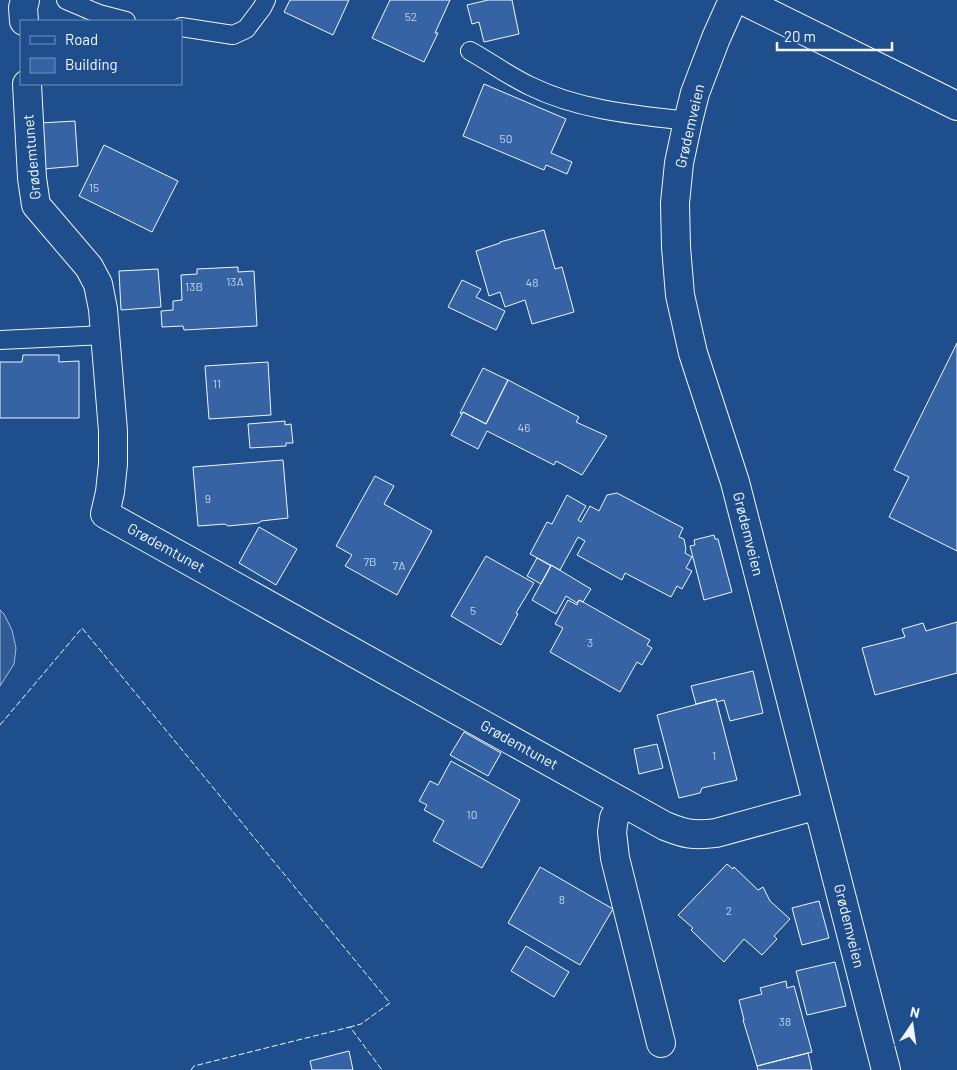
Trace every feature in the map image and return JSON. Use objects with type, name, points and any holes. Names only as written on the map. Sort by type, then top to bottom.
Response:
[{"type":"street","points":[[24,20],[23,8],[25,0]]},
{"type":"street","name":"Grødemveien","points":[[733,0],[695,93],[679,163],[675,204],[680,295],[693,353],[735,482],[886,1070]]},
{"type":"street","points":[[742,0],[957,106]]},
{"type":"street","name":"Grødemtunet","points":[[27,85],[32,178],[36,206],[89,267],[98,284],[103,309],[113,431],[113,464],[105,514],[664,826],[699,835],[716,833],[818,805]]},
{"type":"street","points":[[623,803],[614,818],[612,832],[615,858],[661,1044]]},
{"type":"lane","points":[[66,0],[100,14],[122,20]]},
{"type":"lane","points":[[182,27],[233,34],[246,29],[266,0]]},
{"type":"lane","points":[[470,50],[530,86],[566,100],[628,114],[688,121]]},
{"type":"lane","points":[[0,340],[105,335]]},
{"type":"shaded area","points":[[0,610],[12,630],[16,648],[14,664],[0,686]]},
{"type":"building","points":[[290,0],[349,0],[333,35],[284,12]]},
{"type":"building","points":[[390,0],[450,0],[435,33],[438,33],[424,62],[372,38]]},
{"type":"building","points":[[488,0],[512,0],[519,34],[484,42],[479,22],[472,24],[467,5]]},
{"type":"building","points":[[484,84],[566,119],[551,153],[572,162],[567,174],[546,165],[544,170],[463,136]]},
{"type":"building","points":[[75,121],[78,166],[43,169],[40,123]]},
{"type":"building","points":[[104,145],[178,181],[152,232],[79,196]]},
{"type":"building","points":[[544,230],[555,269],[562,267],[574,312],[532,324],[525,300],[505,307],[500,292],[489,296],[476,251],[500,242]]},
{"type":"building","points":[[238,267],[238,272],[254,271],[257,326],[184,330],[183,326],[162,327],[161,311],[173,310],[173,301],[182,300],[181,275],[197,274],[197,269]]},
{"type":"building","points":[[158,269],[161,307],[121,310],[119,271]]},
{"type":"building","points":[[462,280],[481,289],[476,297],[505,311],[496,330],[448,307]]},
{"type":"building","points":[[957,343],[957,551],[889,517],[909,477],[894,470]]},
{"type":"building","points":[[23,355],[59,355],[59,362],[79,361],[79,418],[0,418],[0,362],[22,362]]},
{"type":"building","points":[[268,362],[271,415],[209,419],[205,366]]},
{"type":"building","points":[[483,368],[508,380],[486,424],[463,412],[460,413]]},
{"type":"building","points":[[508,380],[579,417],[576,422],[607,436],[582,475],[556,461],[554,465],[487,431],[478,449],[451,435],[463,412],[486,424]]},
{"type":"building","points":[[285,421],[285,425],[291,424],[293,443],[286,443],[286,446],[250,448],[248,424]]},
{"type":"building","points":[[283,460],[288,518],[228,526],[225,524],[198,526],[193,467]]},
{"type":"building","points":[[375,476],[394,486],[384,504],[432,531],[397,595],[345,566],[352,555],[336,546]]},
{"type":"building","points":[[617,493],[683,528],[679,537],[684,539],[685,553],[692,557],[686,568],[692,571],[682,589],[677,586],[671,597],[625,573],[622,580],[577,555],[585,541],[578,537],[560,570],[530,554],[547,522],[552,524],[567,495],[586,506],[578,520],[581,522],[590,506],[599,511],[607,495]]},
{"type":"building","points":[[259,527],[297,549],[276,585],[239,563]]},
{"type":"building","points":[[714,535],[715,539],[718,539],[732,592],[704,600],[690,546],[695,545],[694,540]]},
{"type":"building","points":[[486,556],[534,583],[516,613],[518,614],[501,645],[451,616]]},
{"type":"building","points":[[537,558],[551,566],[541,584],[527,576]]},
{"type":"building","points":[[551,565],[591,589],[583,602],[579,600],[577,603],[566,596],[556,614],[532,600]]},
{"type":"building","points":[[568,600],[577,605],[579,600],[650,640],[647,645],[652,648],[642,665],[637,662],[620,692],[550,652],[563,628],[555,624]]},
{"type":"building","points":[[957,622],[957,673],[875,695],[862,648],[905,637],[902,629],[923,623],[926,631]]},
{"type":"building","points":[[753,671],[763,713],[730,721],[724,700],[717,702],[716,699],[696,704],[691,686]]},
{"type":"building","points":[[716,699],[737,780],[702,788],[700,793],[679,798],[657,715]]},
{"type":"building","points":[[464,732],[501,753],[488,776],[450,755]]},
{"type":"building","points":[[657,744],[663,768],[639,774],[634,749]]},
{"type":"building","points":[[451,761],[520,800],[482,868],[433,841],[444,821],[424,810],[427,805],[419,801],[430,781],[438,785]]},
{"type":"building","points":[[727,864],[733,869],[734,867],[758,890],[763,887],[770,901],[790,919],[774,936],[777,939],[762,955],[744,939],[724,962],[691,930],[693,928],[678,915]]},
{"type":"building","points":[[540,867],[613,909],[580,965],[508,923]]},
{"type":"building","points":[[819,901],[829,938],[802,945],[792,908]]},
{"type":"building","points":[[526,946],[569,972],[554,997],[511,971]]},
{"type":"building","points":[[835,962],[846,1006],[807,1015],[796,971]]},
{"type":"building","points":[[786,981],[787,988],[794,986],[812,1052],[757,1066],[739,1000],[762,994],[760,988]]},
{"type":"building","points":[[349,1051],[353,1070],[312,1070],[310,1061]]},
{"type":"building","points":[[808,1053],[812,1070],[758,1070],[757,1066]]},
{"type":"fence","points":[[0,725],[82,628],[390,1003],[361,1024],[350,1027]]},
{"type":"fence","points":[[191,1070],[194,1066],[350,1027],[382,1070]]}]
